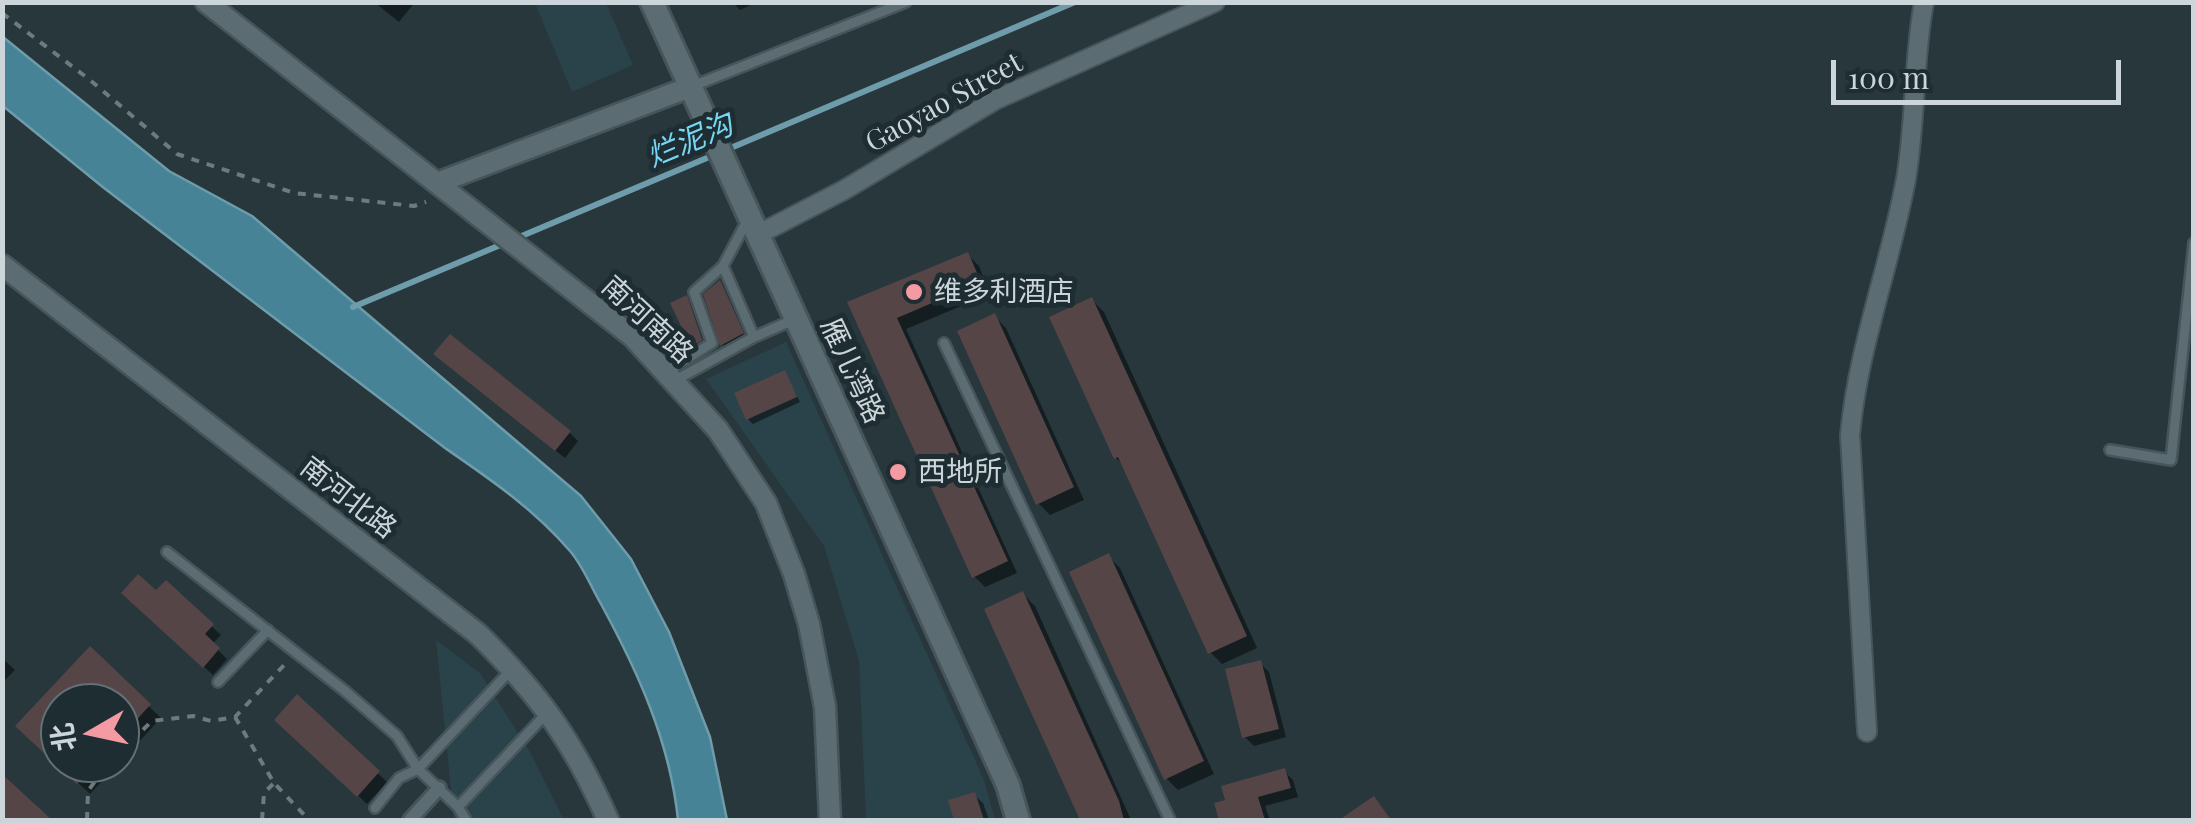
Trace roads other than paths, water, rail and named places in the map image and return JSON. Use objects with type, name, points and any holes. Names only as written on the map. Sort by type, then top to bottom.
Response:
[{"type":"main road","name":"雁儿湾路","points":[[652,2],[1008,784],[1018,820]]},
{"type":"street","name":"南河南路","points":[[206,2],[633,337],[718,430],[766,504],[809,624],[825,707],[830,820]]},
{"type":"street","name":"Gaoyao Street","points":[[753,226],[876,172],[995,100],[1216,2]]},
{"type":"street","points":[[1867,732],[1850,435],[1862,350],[1906,178],[1924,2]]},
{"type":"street","points":[[443,188],[694,95]]},
{"type":"street","name":"南河北路","points":[[2,264],[478,634],[513,668],[548,711],[588,774],[608,820]]},
{"type":"street","points":[[410,820],[439,788]]},
{"type":"lane","points":[[694,95],[906,2]]},
{"type":"lane","points":[[670,377],[712,343],[694,292],[724,266],[753,226]]},
{"type":"lane","points":[[2110,450],[2171,460],[2194,243]]},
{"type":"lane","points":[[724,266],[754,337]]},
{"type":"lane","points":[[670,377],[796,319]]},
{"type":"lane","points":[[944,343],[1170,820]]},
{"type":"lane","points":[[167,552],[396,736],[418,769],[458,807],[466,820]]},
{"type":"lane","points":[[218,682],[268,630]]},
{"type":"lane","points":[[375,808],[400,778],[418,769],[513,668]]},
{"type":"lane","points":[[458,807],[548,711]]},
{"type":"water","points":[[3,37],[169,171],[252,216],[581,496],[631,559],[669,632],[710,737],[727,820],[678,820],[668,763],[640,682],[583,570],[556,536],[511,495],[104,188],[3,106]]},
{"type":"waterway","name":"烂泥沟","points":[[726,150],[1075,2]]},
{"type":"waterway","name":"烂泥沟","points":[[353,307],[714,155]]},
{"type":"place","name":"维多利酒店","points":[[914,292]]},
{"type":"place","name":"西地所","points":[[898,472]]}]
